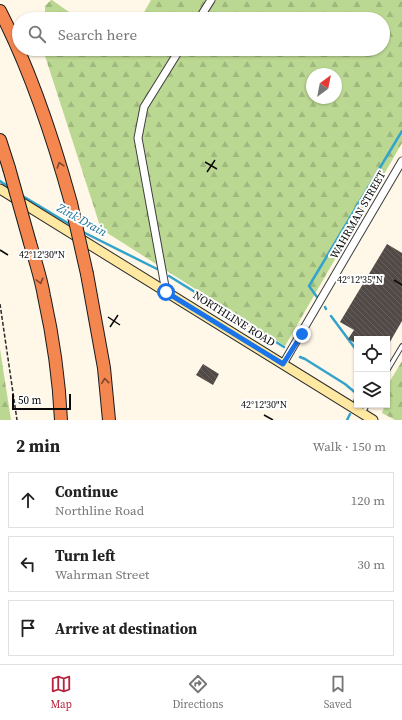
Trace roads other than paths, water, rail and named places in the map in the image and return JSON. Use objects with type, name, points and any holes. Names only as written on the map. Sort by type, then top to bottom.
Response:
[{"type":"highway","points":[[0,11],[12,37]]},
{"type":"highway","points":[[21,56],[42,111],[71,203],[87,274],[104,368],[109,420]]},
{"type":"highway","points":[[0,140],[10,168],[44,295],[57,372],[61,420]]},
{"type":"street","points":[[203,12],[211,0]]},
{"type":"street","points":[[166,292],[138,138],[144,107],[176,56]]},
{"type":"street","name":"WAHRMAN STREET","points":[[283,364],[402,161]]},
{"type":"street","name":"NORTHLINE ROAD","points":[[0,189],[373,420]]},
{"type":"lane","points":[[390,367],[402,346]]},
{"type":"lane","points":[[363,414],[366,408]]},
{"type":"waterway","points":[[317,297],[309,286],[402,131]]},
{"type":"waterway","name":"Zink Drain","points":[[0,181],[10,188]]},
{"type":"waterway","name":"Zink Drain","points":[[21,195],[71,225]]},
{"type":"waterway","name":"Zink Drain","points":[[81,231],[157,269]]},
{"type":"waterway","name":"Zink Drain","points":[[169,276],[284,347]]},
{"type":"waterway","points":[[331,316],[354,347]]},
{"type":"waterway","name":"Zink Drain","points":[[300,357],[345,384],[354,392]]},
{"type":"waterway","name":"Zink Drain","points":[[347,420],[350,414]]}]
